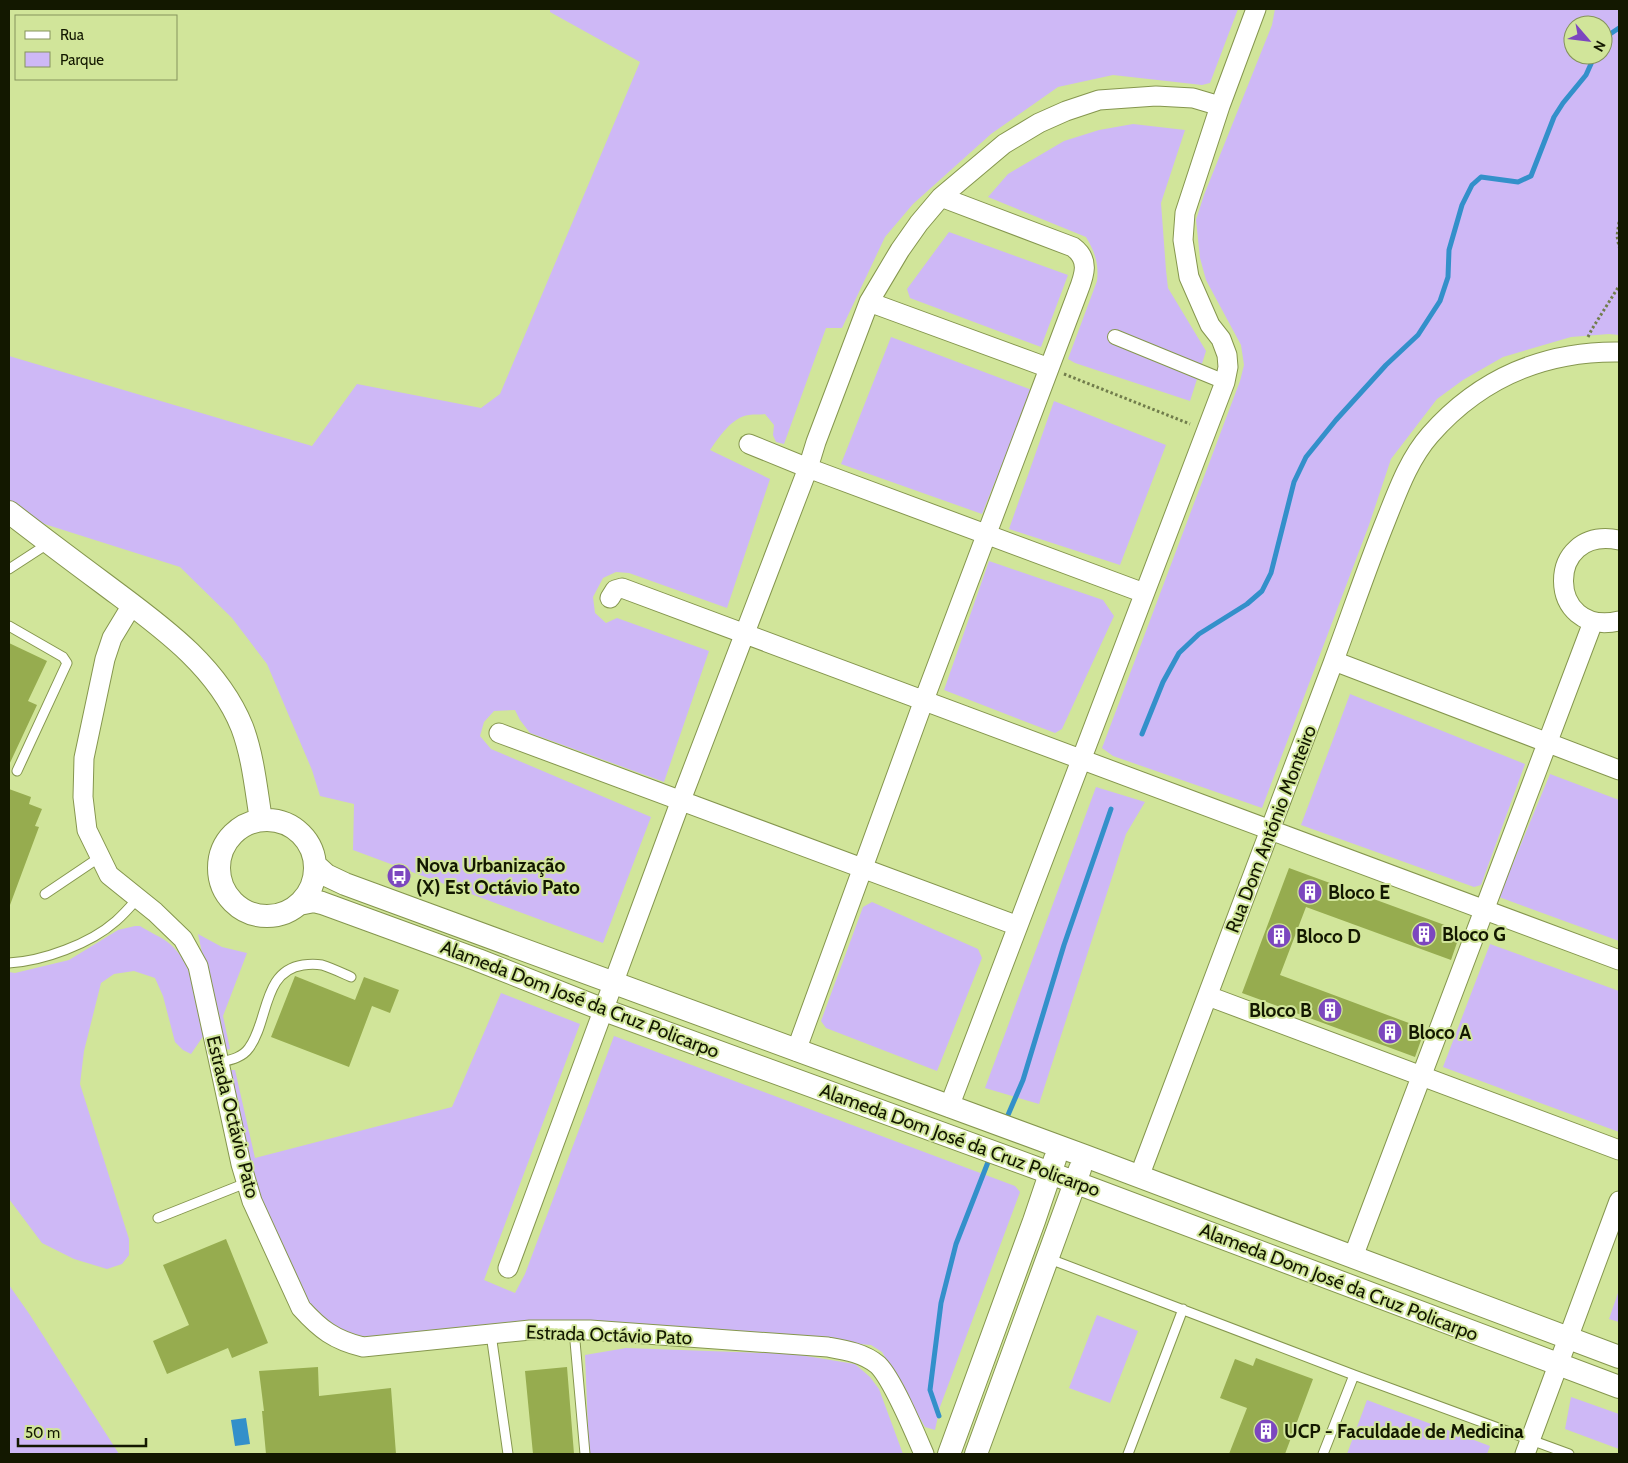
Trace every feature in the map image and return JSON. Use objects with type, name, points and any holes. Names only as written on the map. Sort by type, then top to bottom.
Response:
[{"type":"street","points":[[948,1107],[1225,382],[1228,367],[1227,355],[1221,339],[1210,325],[1189,277],[1183,240],[1185,213],[1220,106],[1256,9]]},
{"type":"street","points":[[508,1268],[744,632],[808,468],[816,442],[870,302],[900,250],[941,197],[1004,144],[1039,123],[1066,111],[1099,100],[1156,96],[1193,98],[1220,106]]},
{"type":"street","points":[[796,1051],[862,867],[1085,269],[1080,252],[1062,242],[941,197]]},
{"type":"street","points":[[870,302],[1049,368]]},
{"type":"street","points":[[1115,337],[1225,382]]},
{"type":"street","name":"Rua Dom António Monteiro","points":[[1140,1176],[1401,481],[1418,449],[1447,417],[1466,400],[1483,388],[1522,368],[1563,357],[1619,352]]},
{"type":"street","points":[[749,444],[808,468],[1144,593]]},
{"type":"street","points":[[9,512],[132,605],[201,663],[226,696],[242,727],[261,820]]},
{"type":"street","points":[[1619,540],[1607,537],[1594,539],[1581,545],[1571,555],[1565,567],[1562,580],[1565,594],[1571,606],[1581,616],[1593,622],[1608,624],[1619,622]]},
{"type":"street","points":[[610,598],[615,590],[622,588],[1619,960]]},
{"type":"street","name":"Estrada Octávio Pato","points":[[132,605],[112,638],[105,659],[84,758],[83,797],[87,830],[109,875],[155,912],[183,939],[198,966],[233,1132],[246,1183],[260,1219],[301,1308],[322,1330],[348,1343],[363,1347],[530,1330],[574,1330],[828,1347],[850,1351],[864,1356],[878,1365],[888,1380],[924,1454]]},
{"type":"street","points":[[1353,1257],[1593,622]]},
{"type":"street","points":[[1334,661],[1619,770]]},
{"type":"street","points":[[499,733],[1018,926]]},
{"type":"street","points":[[261,820],[272,820],[283,822],[298,831],[309,844],[314,854],[316,865],[315,877],[311,888],[299,904],[291,910],[271,916],[251,914],[234,903],[222,885],[219,863],[226,843],[241,827],[261,820]]},
{"type":"street","name":"Alameda Dom José da Cruz Policarpo","points":[[316,865],[326,875],[345,884],[1140,1176],[1619,1358]]},
{"type":"street","name":"Alameda Dom José da Cruz Policarpo","points":[[299,904],[314,902],[322,904],[478,960],[604,1010],[968,1142],[1619,1387]]},
{"type":"street","points":[[1208,996],[1619,1150]]},
{"type":"street","points":[[949,1454],[1059,1146]]},
{"type":"street","points":[[976,1454],[1085,1156]]},
{"type":"street","points":[[1527,1447],[1619,1200]]},
{"type":"lane","points":[[9,569],[50,543]]},
{"type":"lane","points":[[9,626],[62,657],[68,663],[17,770]]},
{"type":"lane","points":[[45,894],[100,857]]},
{"type":"lane","points":[[9,963],[52,955],[90,937],[115,922],[138,898]]},
{"type":"lane","points":[[218,1063],[233,1060],[249,1048],[274,985],[283,973],[296,966],[312,964],[322,965],[351,977]]},
{"type":"lane","points":[[158,1218],[246,1183]]},
{"type":"lane","points":[[1047,1258],[1354,1375],[1527,1447],[1569,1454]]},
{"type":"lane","points":[[1128,1454],[1183,1309]]},
{"type":"lane","points":[[574,1330],[585,1454]]},
{"type":"lane","points":[[492,1334],[508,1454]]},
{"type":"lane","points":[[1324,1454],[1354,1375]]},
{"type":"path","points":[[1619,222],[1617,236],[1619,247]]},
{"type":"path","points":[[1582,354],[1592,329],[1619,286]]},
{"type":"path","points":[[1049,368],[1206,430]]},
{"type":"green space","points":[[550,9],[1238,9],[1210,83],[1202,85],[1113,75],[1058,87],[991,134],[913,204],[885,237],[842,328],[826,328],[784,444],[776,442],[773,435],[774,425],[765,414],[751,415],[737,419],[710,450],[770,479],[727,608],[629,573],[616,572],[603,578],[593,597],[595,613],[606,623],[617,618],[709,651],[664,782],[530,733],[515,710],[494,711],[484,722],[480,736],[491,749],[651,817],[603,943],[353,850],[354,804],[320,796],[312,770],[267,664],[232,618],[180,567],[16,515],[9,509],[9,356],[312,446],[357,384],[481,408],[500,394],[640,62],[550,12]]},
{"type":"green space","points":[[1275,9],[1619,9],[1619,335],[1571,337],[1503,357],[1463,380],[1437,399],[1391,459],[1369,525],[1262,808],[1113,756],[1102,748],[1240,381],[1244,365],[1241,345],[1206,280],[1200,258],[1196,220],[1204,195],[1272,25]]},
{"type":"green space","points":[[1133,124],[1185,130],[1161,203],[1168,288],[1206,351],[1190,401],[1075,363],[1068,359],[1097,281],[1097,264],[1092,248],[1086,237],[988,197],[1008,174],[1064,141],[1099,130]]},
{"type":"green space","points":[[949,232],[1068,275],[1041,347],[910,298],[907,289]]},
{"type":"green space","points":[[891,337],[1032,390],[982,514],[841,464]]},
{"type":"green space","points":[[1054,401],[1166,445],[1120,565],[1009,529]]},
{"type":"green space","points":[[989,561],[1103,600],[1114,616],[1062,729],[1055,733],[944,690]]},
{"type":"green space","points":[[1350,694],[1525,764],[1481,885],[1474,887],[1301,825]]},
{"type":"green space","points":[[1550,774],[1619,800],[1619,941],[1499,897]]},
{"type":"green space","points":[[1096,787],[1145,802],[1126,834],[1039,1104],[985,1088]]},
{"type":"green space","points":[[872,902],[978,949],[982,958],[937,1071],[826,1028],[821,1021],[863,907]]},
{"type":"green space","points":[[140,926],[167,941],[185,963],[194,986],[204,1035],[191,1054],[183,1050],[175,1042],[163,996],[155,978],[134,971],[114,974],[101,983],[84,1051],[80,1084],[129,1239],[129,1255],[122,1264],[107,1269],[74,1259],[42,1243],[9,1199],[9,972],[15,973],[69,960],[118,930]]},
{"type":"green space","points":[[198,934],[222,947],[247,953],[223,1016],[230,1049],[223,1051]]},
{"type":"green space","points":[[1490,944],[1619,991],[1619,1132],[1443,1067]]},
{"type":"green space","points":[[501,993],[580,1024],[484,1280],[515,1293],[525,1274],[614,1036],[1015,1186],[1020,1192],[940,1407],[935,1430],[925,1427],[882,1352],[871,1345],[578,1322],[374,1339],[341,1330],[311,1313],[266,1218],[251,1173],[229,1070],[235,1070],[255,1158],[452,1107]]},
{"type":"green space","points":[[9,1285],[30,1315],[119,1454],[9,1454]]},
{"type":"green space","points":[[1619,1290],[1619,1322],[1609,1319]]},
{"type":"green space","points":[[1097,1315],[1138,1331],[1110,1403],[1069,1388]]},
{"type":"green space","points":[[626,1348],[794,1354],[855,1364],[870,1377],[879,1389],[903,1454],[589,1454],[585,1355]]},
{"type":"green space","points":[[1571,1397],[1619,1414],[1619,1449],[1565,1429]]},
{"type":"green space","points":[[1367,1400],[1490,1446],[1487,1454],[1347,1454]]},
{"type":"water","points":[[246,1418],[250,1444],[235,1446],[231,1420]]},
{"type":"building","points":[[9,643],[47,661],[28,701],[37,705],[9,765]]},
{"type":"building","points":[[9,789],[31,797],[29,804],[42,809],[35,826],[39,827],[10,905],[9,905]]},
{"type":"building","points":[[1289,868],[1461,931],[1451,960],[1306,907],[1280,975],[1425,1029],[1415,1057],[1242,993]]},
{"type":"building","points":[[295,976],[355,1000],[364,977],[399,990],[390,1013],[372,1006],[349,1067],[271,1037]]},
{"type":"building","points":[[226,1239],[268,1343],[232,1358],[228,1348],[167,1374],[153,1341],[189,1325],[163,1265]]},
{"type":"building","name":"UCP - Faculdade de Medicina","points":[[1256,1358],[1313,1379],[1285,1454],[1229,1454],[1247,1408],[1220,1398],[1235,1359],[1253,1366]]},
{"type":"building","points":[[318,1367],[319,1396],[391,1388],[396,1454],[266,1454],[262,1411],[264,1411],[259,1371]]},
{"type":"building","points":[[567,1367],[574,1454],[533,1454],[525,1371]]},
{"type":"waterway","points":[[1613,32],[1619,28]]},
{"type":"waterway","points":[[1142,734],[1163,682],[1179,653],[1199,634],[1247,604],[1262,591],[1271,573],[1294,482],[1306,457],[1336,420],[1386,365],[1418,335],[1440,301],[1448,277],[1449,250],[1462,205],[1472,185],[1481,177],[1518,182],[1531,176],[1554,117],[1586,75],[1590,65]]},
{"type":"waterway","points":[[1005,1122],[1023,1080],[1064,945],[1111,809]]},
{"type":"waterway","points":[[939,1416],[930,1390],[941,1303],[956,1244],[990,1157]]},
{"type":"place","name":"Nova Urbanização (X) Est Octávio Pato","points":[[399,876]]},
{"type":"place","name":"Bloco E","points":[[1310,892]]},
{"type":"place","name":"Bloco G","points":[[1424,934]]},
{"type":"place","name":"Bloco D","points":[[1279,936]]},
{"type":"place","name":"Bloco B","points":[[1330,1010]]},
{"type":"place","name":"Bloco A","points":[[1390,1032]]},
{"type":"place","name":"UCP - Faculdade de Medicina","points":[[1266,1431]]}]
